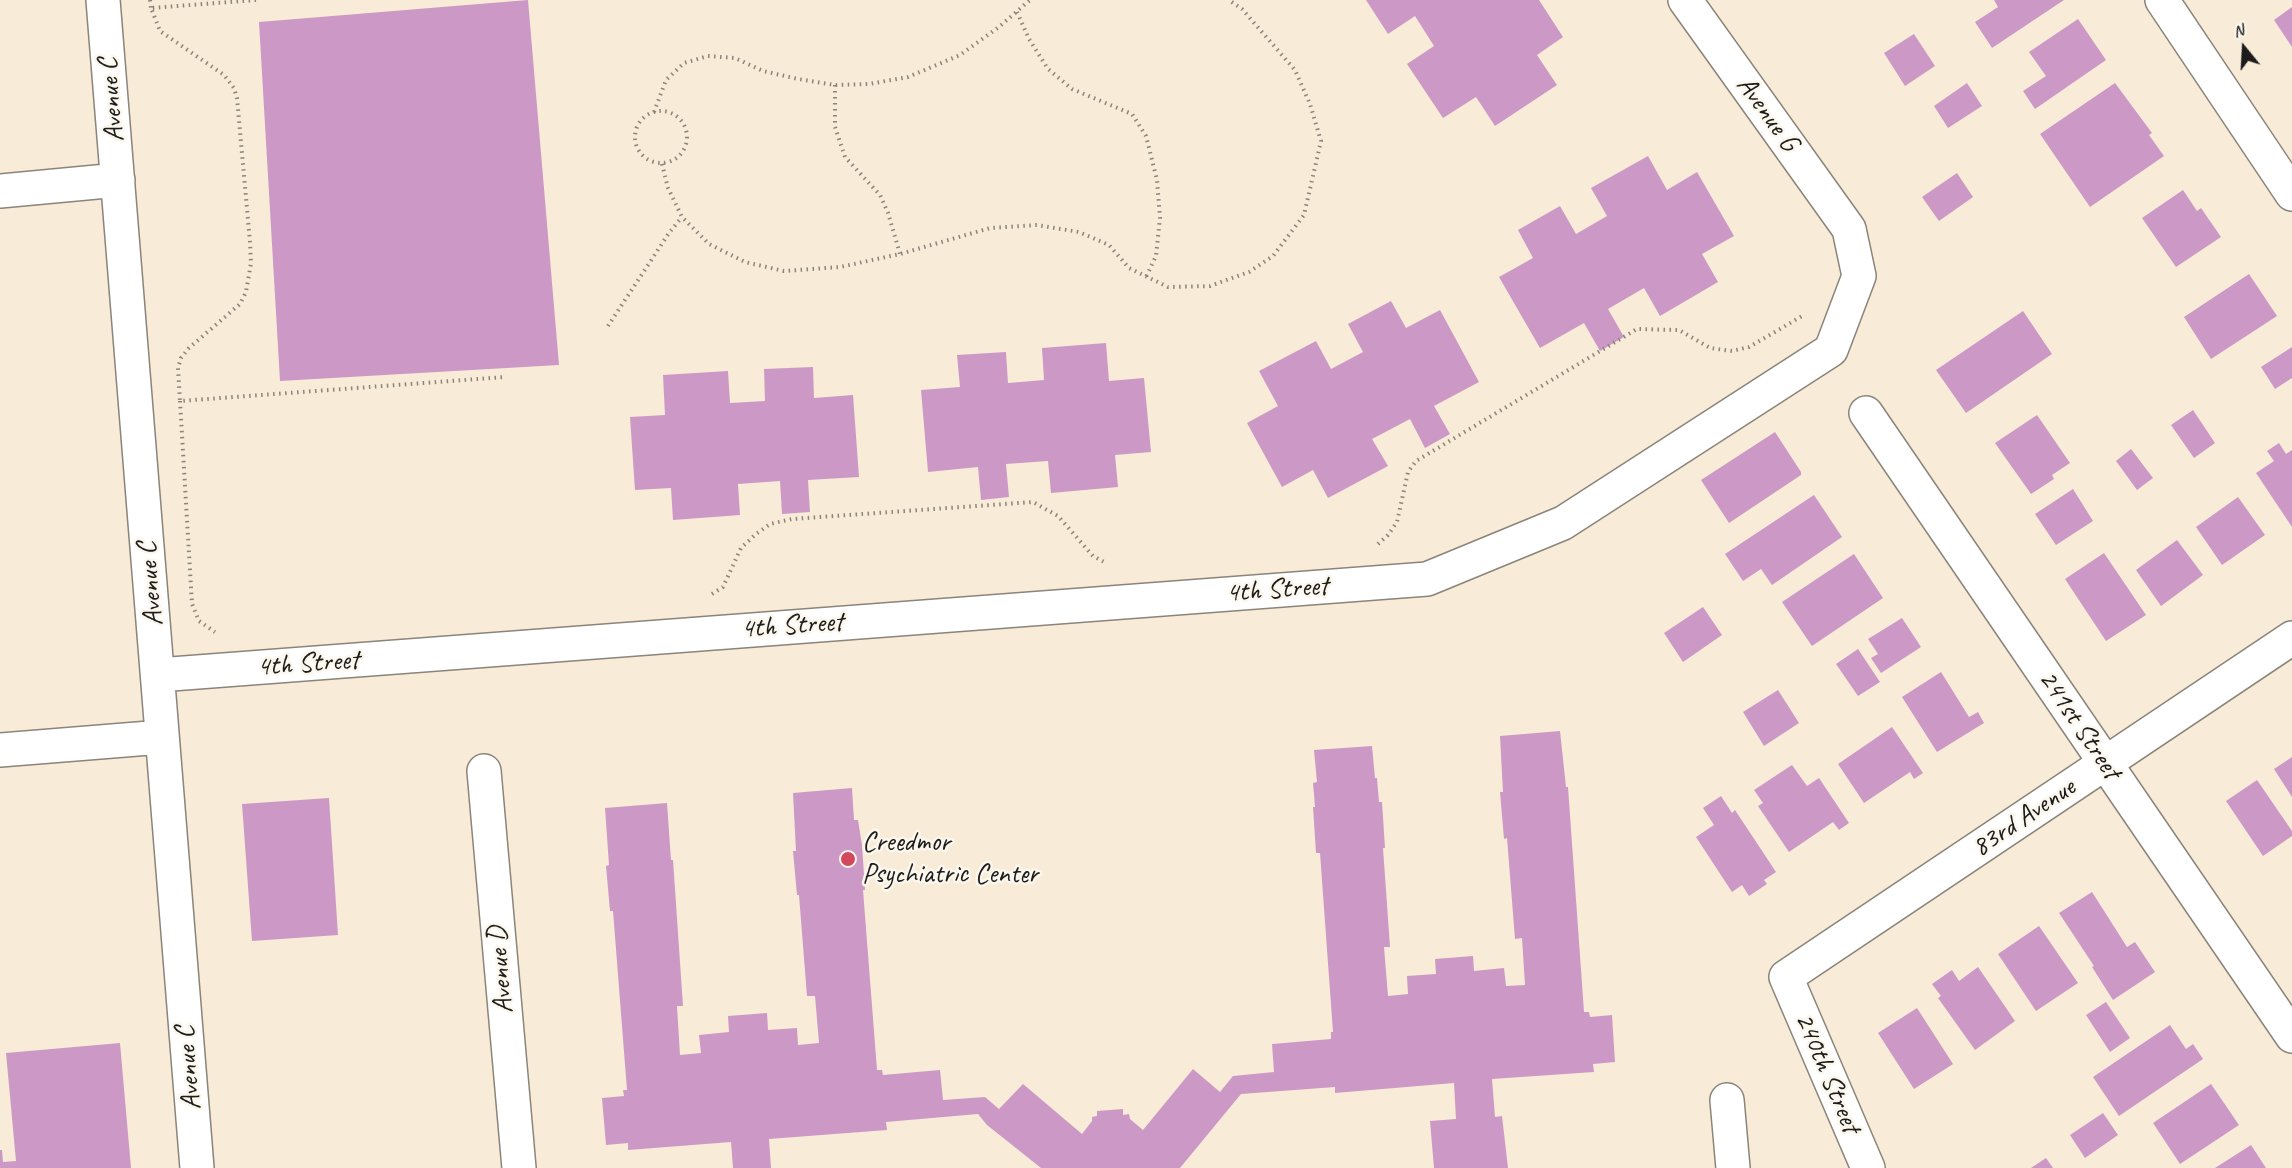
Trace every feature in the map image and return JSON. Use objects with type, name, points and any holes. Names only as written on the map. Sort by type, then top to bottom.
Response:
[{"type":"street","name":"Avenue C","points":[[104,0],[197,1168]]},
{"type":"street","name":"Avenue G","points":[[1685,0],[1849,229]]},
{"type":"street","points":[[2162,0],[2292,194]]},
{"type":"street","points":[[0,191],[118,180]]},
{"type":"street","name":"4th Street","points":[[158,675],[1427,579],[1563,523],[1831,350],[1859,276],[1849,229]]},
{"type":"street","name":"241st Street","points":[[1866,413],[2292,1036]]},
{"type":"street","name":"83rd Avenue","points":[[1786,977],[2292,638]]},
{"type":"street","points":[[0,750],[162,736]]},
{"type":"street","name":"Avenue D","points":[[484,771],[519,1168]]},
{"type":"street","name":"240th Street","points":[[1786,977],[1868,1168]]},
{"type":"street","points":[[1726,1100],[1732,1168]]},
{"type":"path","points":[[150,0],[160,31],[224,75],[234,88],[237,98],[251,263],[246,292],[240,304],[189,348],[181,358],[178,368],[192,604],[199,621],[217,634]]},
{"type":"path","points":[[151,8],[256,0]]},
{"type":"path","points":[[654,112],[666,80],[684,63],[708,56],[735,58],[763,71],[835,85],[868,84],[908,77],[960,56],[1030,0]]},
{"type":"path","points":[[662,164],[668,188],[682,217],[709,244],[745,262],[784,271],[840,267],[900,254],[990,228],[1037,225],[1079,232],[1109,245],[1129,268],[1168,287],[1210,286],[1250,272],[1273,256],[1304,215],[1321,141],[1310,104],[1295,70],[1242,9],[1229,0]]},
{"type":"path","points":[[1017,12],[1029,39],[1048,69],[1072,89],[1132,114],[1146,136],[1156,180],[1160,218],[1156,256],[1146,277]]},
{"type":"path","points":[[835,85],[836,127],[845,157],[880,195],[900,254]]},
{"type":"path","points":[[654,112],[671,113],[679,118],[687,133],[687,142],[678,157],[662,164],[646,159],[636,146],[634,137],[640,121],[654,112]]},
{"type":"path","points":[[608,326],[682,217]]},
{"type":"path","points":[[1369,546],[1383,540],[1397,522],[1408,472],[1416,460],[1637,329],[1679,330],[1710,348],[1732,351],[1749,347],[1810,311]]},
{"type":"path","points":[[180,401],[505,377]]},
{"type":"path","points":[[701,598],[723,587],[741,548],[756,534],[770,524],[792,519],[1033,502],[1058,516],[1093,556],[1103,563],[1113,565]]},
{"type":"building","points":[[528,0],[559,365],[280,381],[259,22]]},
{"type":"building","points":[[1366,0],[1539,0],[1563,37],[1537,55],[1557,85],[1495,126],[1476,97],[1443,118],[1407,64],[1434,46],[1415,16],[1388,34]]},
{"type":"building","points":[[1994,0],[2064,0],[1992,48],[1975,22],[1998,7]]},
{"type":"building","points":[[2292,7],[2292,47],[2274,20]]},
{"type":"building","points":[[2078,19],[2106,60],[2035,109],[2023,91],[2046,76],[2029,52]]},
{"type":"building","points":[[1914,34],[1935,66],[1905,86],[1884,53]]},
{"type":"building","points":[[1967,83],[1982,106],[1948,128],[1934,106]]},
{"type":"building","points":[[2115,83],[2152,133],[2149,135],[2164,156],[2090,207],[2040,134]]},
{"type":"building","points":[[1648,156],[1667,190],[1697,172],[1734,236],[1702,254],[1718,282],[1660,316],[1644,288],[1608,309],[1624,337],[1600,351],[1584,323],[1540,348],[1499,277],[1533,258],[1518,230],[1560,206],[1576,234],[1607,216],[1591,188]]},
{"type":"building","points":[[1957,173],[1973,197],[1939,221],[1922,197]]},
{"type":"building","points":[[2183,190],[2197,211],[2201,208],[2221,237],[2176,267],[2142,218]]},
{"type":"building","points":[[2249,274],[2277,316],[2211,359],[2184,317]]},
{"type":"building","points":[[1391,301],[1406,328],[1440,310],[1479,382],[1434,406],[1450,434],[1425,448],[1410,419],[1372,439],[1388,466],[1328,498],[1313,470],[1282,487],[1247,423],[1278,406],[1259,371],[1316,341],[1331,369],[1363,352],[1348,324]]},
{"type":"building","points":[[2023,311],[2052,354],[1966,413],[1936,370]]},
{"type":"building","points":[[1106,343],[1109,381],[1144,378],[1151,452],[1115,455],[1118,487],[1051,493],[1048,461],[1006,464],[1009,497],[981,500],[978,467],[928,472],[921,390],[960,387],[957,355],[1006,352],[1008,383],[1044,380],[1042,348]]},
{"type":"building","points":[[2292,347],[2292,378],[2275,389],[2261,367]]},
{"type":"building","points":[[813,367],[814,398],[853,395],[859,477],[808,480],[810,512],[782,514],[780,481],[738,484],[740,515],[673,520],[671,488],[635,490],[630,417],[665,415],[663,375],[728,371],[730,403],[765,401],[764,369]]},
{"type":"building","points":[[2193,410],[2215,443],[2194,458],[2171,425]]},
{"type":"building","points":[[2037,415],[2070,463],[2052,475],[2054,479],[2031,494],[1995,443]]},
{"type":"building","points":[[1775,432],[1801,475],[1729,523],[1701,480]]},
{"type":"building","points":[[2279,443],[2286,454],[2292,450],[2292,527],[2256,473],[2274,461],[2267,451]]},
{"type":"building","points":[[2131,449],[2153,478],[2137,490],[2116,461]]},
{"type":"building","points":[[2073,489],[2093,521],[2056,545],[2035,514]]},
{"type":"building","points":[[1814,495],[1842,537],[1772,585],[1761,569],[1743,581],[1725,554]]},
{"type":"building","points":[[2238,497],[2265,535],[2222,565],[2196,527]]},
{"type":"building","points":[[2177,540],[2203,575],[2161,606],[2136,570]]},
{"type":"building","points":[[2104,553],[2146,615],[2106,641],[2065,579]]},
{"type":"building","points":[[1854,554],[1883,598],[1812,646],[1782,602]]},
{"type":"building","points":[[1703,607],[1722,635],[1683,662],[1664,633]]},
{"type":"building","points":[[1902,618],[1921,647],[1881,673],[1871,658],[1878,654],[1868,639]]},
{"type":"building","points":[[1858,649],[1880,682],[1858,696],[1836,664]]},
{"type":"building","points":[[1941,672],[1969,717],[1978,712],[1984,723],[1937,752],[1902,697]]},
{"type":"building","points":[[1778,690],[1799,723],[1764,746],[1743,712]]},
{"type":"building","points":[[1892,727],[1923,773],[1914,779],[1910,772],[1864,803],[1838,764]]},
{"type":"building","points":[[1560,731],[1566,787],[1568,787],[1584,1012],[1589,1012],[1590,1017],[1612,1015],[1615,1062],[1593,1064],[1594,1072],[1492,1079],[1495,1117],[1502,1116],[1508,1168],[1434,1168],[1430,1121],[1456,1119],[1454,1083],[1335,1093],[1335,1087],[1241,1094],[1180,1168],[1041,1168],[987,1125],[978,1114],[886,1122],[887,1130],[769,1139],[771,1168],[733,1168],[731,1142],[628,1150],[628,1143],[606,1145],[602,1098],[624,1096],[623,1090],[627,1090],[613,911],[610,911],[606,866],[609,865],[605,808],[667,803],[683,1006],[677,1006],[680,1055],[701,1053],[699,1035],[729,1032],[728,1016],[767,1013],[768,1030],[797,1028],[798,1045],[819,1043],[815,996],[807,996],[793,851],[796,851],[793,793],[852,788],[854,820],[858,820],[862,845],[865,890],[863,890],[877,1070],[882,1070],[883,1075],[940,1070],[943,1100],[985,1097],[999,1109],[1023,1084],[1082,1134],[1092,1121],[1092,1117],[1097,1116],[1097,1111],[1123,1109],[1123,1115],[1129,1114],[1130,1119],[1143,1130],[1193,1069],[1220,1092],[1233,1076],[1274,1072],[1272,1044],[1331,1039],[1331,1032],[1333,1032],[1320,853],[1316,853],[1313,807],[1315,807],[1313,783],[1317,782],[1314,750],[1372,746],[1379,802],[1382,802],[1385,848],[1383,848],[1390,947],[1384,947],[1388,996],[1408,994],[1407,976],[1436,974],[1435,959],[1473,956],[1474,971],[1504,968],[1506,986],[1525,985],[1522,938],[1515,939],[1507,838],[1504,839],[1500,792],[1503,792],[1500,736]]},
{"type":"building","points":[[2292,757],[2292,797],[2274,769]]},
{"type":"building","points":[[1792,765],[1807,786],[1819,778],[1849,823],[1839,830],[1833,822],[1789,852],[1758,806],[1763,803],[1754,790]]},
{"type":"building","points":[[2257,780],[2292,831],[2292,836],[2263,856],[2226,801]]},
{"type":"building","points":[[1721,796],[1732,813],[1735,810],[1776,872],[1764,880],[1767,884],[1749,896],[1742,885],[1732,892],[1696,837],[1714,825],[1703,808]]},
{"type":"building","points":[[329,798],[338,935],[252,941],[242,804]]},
{"type":"building","points":[[2092,892],[2127,947],[2135,942],[2155,972],[2113,1000],[2059,913]]},
{"type":"building","points":[[2039,926],[2078,983],[2036,1011],[1998,954]]},
{"type":"building","points":[[1978,967],[2015,1021],[1975,1050],[1938,998],[1941,996],[1932,984],[1952,970],[1959,981]]},
{"type":"building","points":[[2106,1002],[2130,1038],[2110,1052],[2086,1015]]},
{"type":"building","points":[[1917,1008],[1953,1064],[1914,1089],[1878,1033]]},
{"type":"building","points":[[2170,1025],[2186,1049],[2193,1044],[2203,1059],[2119,1116],[2093,1077]]},
{"type":"building","points":[[120,1043],[131,1168],[0,1168],[0,1150],[2,1150],[3,1162],[16,1161],[6,1053]]},
{"type":"building","points":[[2211,1084],[2239,1125],[2180,1164],[2153,1123]]},
{"type":"building","points":[[2103,1113],[2118,1135],[2085,1158],[2070,1135]]},
{"type":"building","points":[[2251,1145],[2266,1168],[2215,1168]]},
{"type":"building","points":[[2046,1158],[2053,1168],[2031,1168]]},
{"type":"place","name":"Creedmor Psychiatric Center","points":[[848,859]]}]
